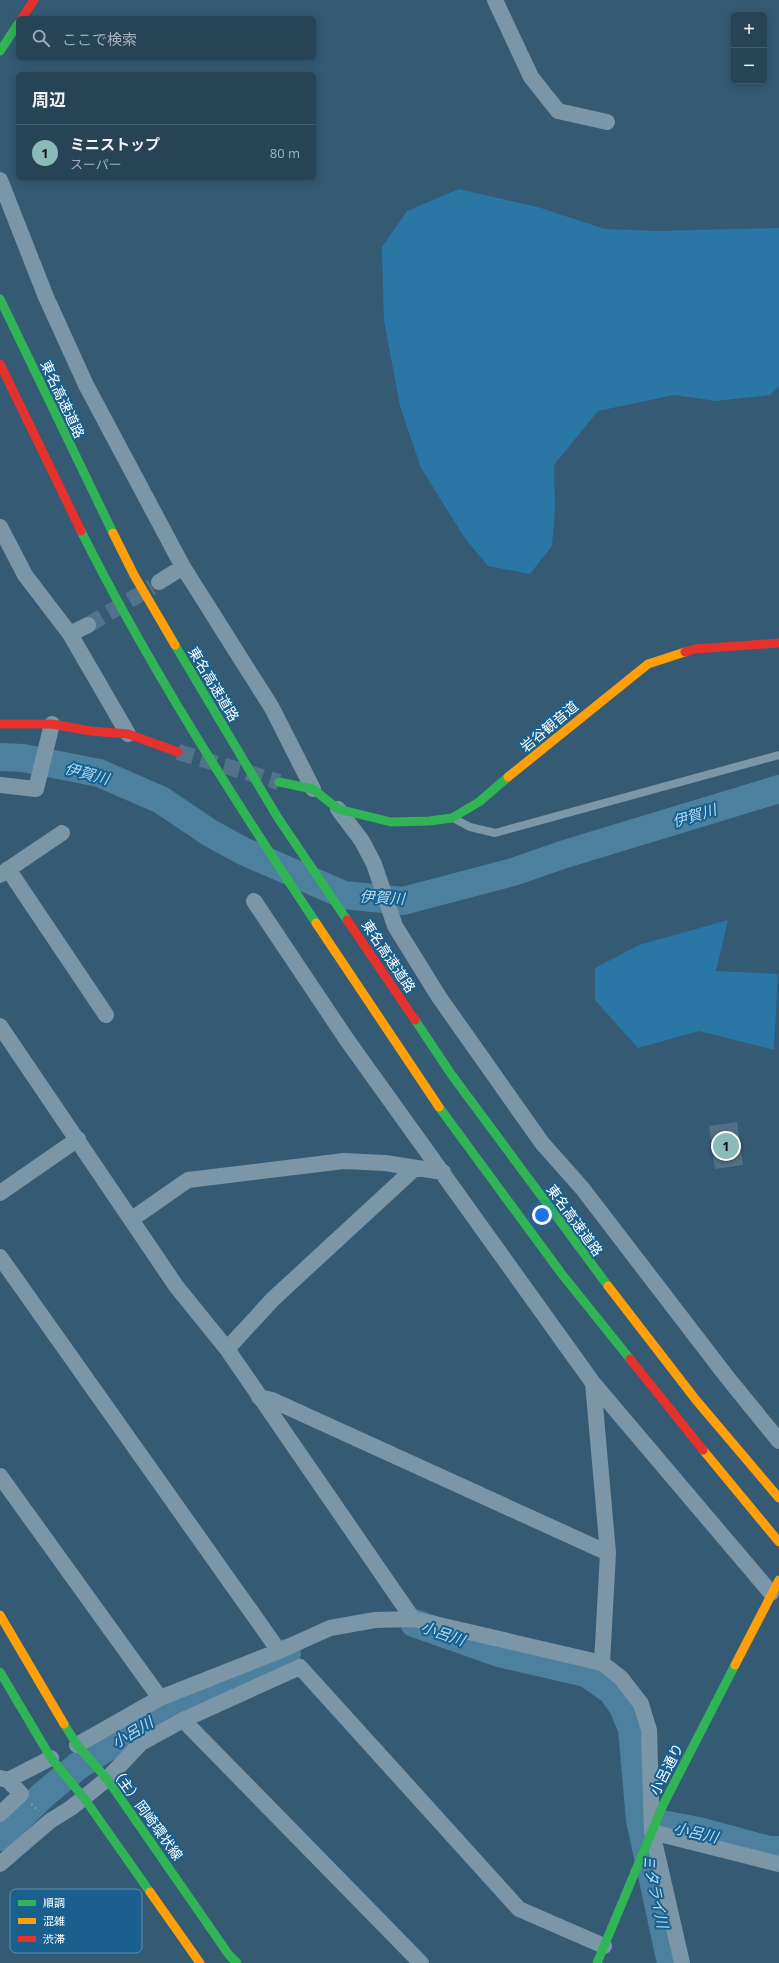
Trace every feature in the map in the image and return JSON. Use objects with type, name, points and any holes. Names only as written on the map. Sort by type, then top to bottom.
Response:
[{"type":"main road","points":[[23,16],[34,0]]},
{"type":"main road","points":[[0,51],[16,27]]},
{"type":"main road","name":"東名高速道路","points":[[0,299],[72,451],[134,575],[197,684],[278,818],[451,1074],[584,1256],[696,1400],[779,1498]]},
{"type":"main road","points":[[0,364],[47,463],[109,587],[173,699],[245,816],[300,896],[428,1092],[562,1273],[675,1416],[778,1541]]},
{"type":"main road","name":"岩谷観音道","points":[[338,809],[391,822],[429,821],[452,818],[479,802],[561,733],[648,664],[695,648],[779,643]]},
{"type":"main road","points":[[0,724],[52,724],[91,731],[128,734],[178,752]]},
{"type":"main road","points":[[279,782],[313,789],[338,809]]},
{"type":"main road","name":"小呂通り","points":[[597,1963],[639,1859],[663,1805],[775,1586]]},
{"type":"main road","name":"（主）岡崎環状線","points":[[0,1615],[77,1745],[107,1779],[229,1955],[237,1963]]},
{"type":"main road","points":[[0,1672],[51,1758],[84,1798],[200,1963]]},
{"type":"street","points":[[495,0],[531,77],[558,111],[607,122]]},
{"type":"street","points":[[0,180],[46,297],[86,385],[183,567],[272,708],[313,789]]},
{"type":"street","points":[[0,527],[25,575],[70,634],[128,734]]},
{"type":"street","points":[[159,582],[183,567]]},
{"type":"street","points":[[70,634],[88,624]]},
{"type":"street","points":[[0,785],[36,789],[52,724]]},
{"type":"street","points":[[338,809],[362,841],[374,864],[395,926],[439,998],[542,1143],[582,1188],[727,1377],[779,1441]]},
{"type":"street","points":[[62,833],[4,872],[106,1015]]},
{"type":"street","points":[[254,901],[347,1040],[593,1383],[775,1586]]},
{"type":"street","points":[[0,1026],[78,1139],[176,1286],[227,1349],[413,1619]]},
{"type":"street","points":[[0,1193],[78,1139]]},
{"type":"street","points":[[132,1219],[188,1180],[344,1161],[385,1163],[443,1172]]},
{"type":"street","points":[[227,1349],[273,1299],[415,1168]]},
{"type":"street","points":[[0,1257],[279,1651]]},
{"type":"street","points":[[593,1383],[608,1553],[602,1663]]},
{"type":"street","points":[[259,1397],[272,1400],[608,1553]]},
{"type":"street","points":[[0,1476],[160,1698]]},
{"type":"street","points":[[77,1745],[160,1698],[279,1651],[330,1628],[375,1620],[413,1619],[602,1663],[621,1678],[641,1704],[649,1730],[652,1832],[682,1963]]},
{"type":"street","points":[[0,1864],[50,1821],[71,1808],[107,1779],[141,1743],[183,1720],[300,1667],[519,1909],[604,1946]]},
{"type":"street","points":[[183,1720],[422,1963]]},
{"type":"street","points":[[0,1814],[21,1794],[4,1779],[51,1758]]},
{"type":"street","points":[[652,1832],[779,1864]]},
{"type":"lane","points":[[452,818],[470,827],[495,833],[779,755]]},
{"type":"path","points":[[21,1794],[50,1821]]},
{"type":"shaded area","points":[[459,189],[541,208],[605,229],[658,231],[779,228],[779,386],[770,395],[716,401],[674,395],[598,411],[554,465],[555,510],[552,546],[530,574],[488,566],[466,540],[421,468],[400,406],[384,321],[382,247],[407,211]]},
{"type":"shaded area","points":[[728,920],[716,971],[778,974],[774,1050],[699,1031],[638,1048],[595,1000],[595,968],[639,945]]},
{"type":"building","points":[[737,1122],[743,1165],[715,1169],[709,1126]]},
{"type":"waterway","name":"伊賀川","points":[[0,757],[23,758],[99,773],[161,800],[210,833],[243,851],[344,895],[403,901],[513,872],[565,854],[779,789]]},
{"type":"waterway","name":"小呂川","points":[[414,1623],[499,1653],[586,1673],[612,1691],[623,1707],[632,1729],[640,1820],[671,1963]]},
{"type":"waterway","name":"小呂川","points":[[0,1837],[43,1795],[78,1766],[141,1725],[287,1653]]},
{"type":"waterway","name":"小呂川","points":[[640,1820],[699,1831],[769,1850],[779,1850]]},
{"type":"tunnel","points":[[88,625],[152,587]]},
{"type":"tunnel","points":[[178,752],[279,782]]},
{"type":"traffic: fast","points":[[0,51],[16,27]]},
{"type":"traffic: fast","points":[[0,299],[113,533]]},
{"type":"traffic: fast","points":[[81,531],[107,582],[192,730],[316,923]]},
{"type":"traffic: fast","points":[[175,645],[278,818],[347,920]]},
{"type":"traffic: fast","points":[[279,782],[313,789],[338,809],[391,822],[429,821],[452,818],[479,802],[508,777]]},
{"type":"traffic: fast","points":[[415,1020],[451,1074],[608,1286]]},
{"type":"traffic: fast","points":[[439,1107],[561,1273],[630,1359]]},
{"type":"traffic: fast","points":[[597,1963],[663,1805],[735,1665]]},
{"type":"traffic: fast","points":[[0,1672],[51,1758],[84,1798],[150,1892]]},
{"type":"traffic: fast","points":[[64,1724],[77,1745],[107,1779],[229,1955],[237,1963]]},
{"type":"traffic: slow","points":[[113,533],[134,575],[175,645]]},
{"type":"traffic: slow","points":[[508,777],[648,664],[685,652]]},
{"type":"traffic: slow","points":[[316,923],[439,1107]]},
{"type":"traffic: slow","points":[[608,1286],[696,1400],[779,1498]]},
{"type":"traffic: slow","points":[[703,1450],[779,1542]]},
{"type":"traffic: slow","points":[[735,1665],[779,1580]]},
{"type":"traffic: slow","points":[[0,1615],[64,1724]]},
{"type":"traffic: slow","points":[[150,1892],[200,1963]]},
{"type":"traffic: jam","points":[[23,16],[34,0]]},
{"type":"traffic: jam","points":[[0,364],[81,531]]},
{"type":"traffic: jam","points":[[685,652],[695,649],[779,643]]},
{"type":"traffic: jam","points":[[0,724],[52,724],[91,731],[128,734],[178,752]]},
{"type":"traffic: jam","points":[[347,920],[415,1020]]},
{"type":"traffic: jam","points":[[630,1359],[703,1450]]},
{"type":"place","name":"ミニストップ","points":[[726,1146]]},
{"type":"water label","name":"ミタライ川","points":[[656,1891]]}]
